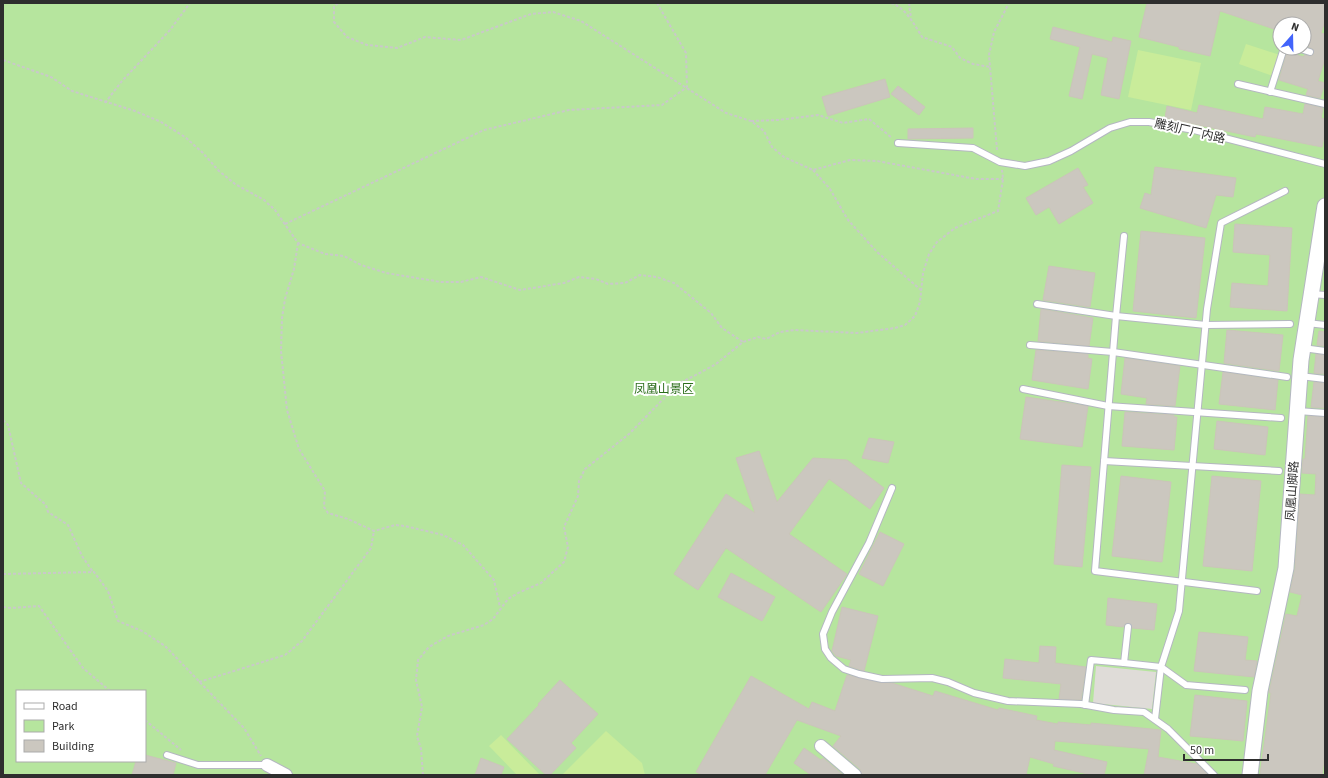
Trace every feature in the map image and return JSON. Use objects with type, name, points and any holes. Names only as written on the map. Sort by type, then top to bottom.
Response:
[{"type":"street","name":"凤凰山脚路","points":[[1250,775],[1260,691],[1286,568],[1298,411],[1294,377],[1303,348],[1307,323],[1318,295],[1318,268],[1325,212]]},
{"type":"street","points":[[821,746],[855,775]]},
{"type":"street","points":[[267,765],[286,775]]},
{"type":"lane","points":[[1270,92],[1281,56]]},
{"type":"lane","points":[[1238,84],[1325,104]]},
{"type":"lane","name":"雕刻厂厂内路","points":[[898,142],[973,148],[1000,162],[1025,166],[1048,161],[1071,152],[1110,128],[1130,122],[1149,122],[1194,130],[1325,164]]},
{"type":"lane","points":[[1155,719],[1161,667],[1179,612],[1206,325],[1221,223],[1285,191]]},
{"type":"lane","points":[[1124,236],[1094,571],[1257,591]]},
{"type":"lane","points":[[1037,304],[1116,316],[1206,325],[1290,324]]},
{"type":"lane","points":[[1307,323],[1325,325]]},
{"type":"lane","points":[[1030,345],[1113,352],[1294,377],[1325,379]]},
{"type":"lane","points":[[1303,348],[1325,350]]},
{"type":"lane","points":[[1023,389],[1108,406],[1281,418]]},
{"type":"lane","points":[[1298,411],[1325,413]]},
{"type":"lane","points":[[1104,461],[1278,471]]},
{"type":"lane","points":[[892,488],[869,543],[832,612],[823,634],[825,649],[844,669],[882,679],[932,678],[948,682],[974,692],[1008,701],[1085,705],[1114,710],[1144,712],[1168,729],[1214,775]]},
{"type":"lane","points":[[1124,663],[1128,627]]},
{"type":"lane","points":[[1085,705],[1091,660],[1161,667],[1186,684],[1245,690]]},
{"type":"lane","points":[[168,755],[198,764],[267,765]]},
{"type":"path","points":[[105,103],[122,81],[170,30],[190,3]]},
{"type":"path","points":[[338,3],[334,7],[334,22],[347,37],[368,45],[397,48],[425,37],[461,40],[530,14],[553,12],[581,21],[726,113],[751,122],[764,131],[772,147],[784,157],[812,170],[830,189],[848,220],[857,231],[877,252],[921,290]]},
{"type":"path","points":[[657,3],[686,53],[687,87]]},
{"type":"path","points":[[864,3],[870,3]]},
{"type":"path","points":[[891,3],[895,4],[911,18],[922,36],[952,47],[960,58],[973,64],[990,67]]},
{"type":"path","points":[[909,3],[911,18]]},
{"type":"path","points":[[423,775],[421,749],[417,736],[422,707],[416,680],[418,660],[429,646],[448,636],[484,625],[493,620],[500,608],[508,599],[541,583],[564,562],[568,547],[564,527],[578,496],[578,481],[584,469],[629,434],[679,383],[716,364],[743,342],[758,337],[766,339],[780,332],[795,330],[857,333],[895,328],[904,325],[915,316],[920,302],[923,273],[929,254],[937,242],[955,228],[998,211],[1003,178],[996,149],[989,55],[994,32],[1009,3]]},
{"type":"path","points":[[3,60],[51,77],[72,91],[105,103],[135,111],[161,122],[185,137],[203,153],[219,171],[235,184],[264,200],[274,210],[298,243],[325,254],[344,256],[361,265],[386,273],[441,282],[461,282],[481,277],[520,290],[564,283],[579,278],[596,279],[608,284],[624,283],[640,275],[657,277],[674,283],[711,313],[722,328],[743,342]]},
{"type":"path","points":[[284,224],[484,130],[569,110],[662,105],[687,87]]},
{"type":"path","points":[[751,122],[818,115],[843,123],[869,119],[898,142]]},
{"type":"path","points":[[812,170],[850,160],[876,161],[976,179],[1003,178]]},
{"type":"path","points":[[298,243],[291,281],[285,299],[281,325],[280,351],[290,424],[299,449],[325,492],[324,507],[328,513],[374,531],[395,525],[405,526],[443,536],[463,545],[494,580],[500,608]]},
{"type":"path","points":[[3,420],[8,425],[21,483],[46,505],[48,512],[68,525],[82,556],[108,591],[118,621],[142,631],[166,646],[244,728],[267,765]]},
{"type":"path","points":[[199,682],[285,655],[302,641],[371,548],[374,531]]},
{"type":"path","points":[[3,574],[94,572]]},
{"type":"path","points":[[3,606],[11,608],[39,606],[83,668],[109,690]]},
{"type":"path","points":[[146,721],[198,764]]},
{"type":"green space","name":"凤凰山景区","points":[[3,3],[1325,3],[1325,775],[3,775]]},
{"type":"green space","points":[[1246,44],[1272,52],[1272,56],[1280,56],[1273,76],[1239,64]]},
{"type":"green space","points":[[1138,50],[1201,63],[1191,110],[1128,97]]},
{"type":"green space","points":[[606,731],[642,763],[645,775],[562,775]]},
{"type":"green space","points":[[501,735],[540,775],[517,775],[489,746]]},
{"type":"shaded area","points":[[1096,666],[1156,672],[1152,709],[1093,703]]},
{"type":"building","points":[[1147,3],[1325,3],[1325,21],[1321,33],[1325,34],[1325,59],[1318,81],[1325,83],[1320,98],[1306,95],[1308,89],[1279,80],[1286,56],[1304,57],[1312,56],[1314,54],[1312,49],[1312,16],[1272,16],[1272,28],[1220,11],[1210,56],[1179,49],[1179,47],[1139,37]]},
{"type":"building","points":[[1053,27],[1112,42],[1113,37],[1131,41],[1119,99],[1101,95],[1108,58],[1092,54],[1082,99],[1069,96],[1080,47],[1050,39]]},
{"type":"building","points":[[885,79],[890,97],[828,116],[822,97]]},
{"type":"building","points":[[898,86],[925,107],[919,115],[891,94]]},
{"type":"building","points":[[1305,104],[1323,108],[1321,118],[1325,119],[1325,132],[1322,147],[1256,134],[1255,137],[1165,118],[1167,106],[1197,113],[1199,105],[1263,119],[1265,107],[1303,114]]},
{"type":"building","points":[[973,128],[973,138],[908,139],[908,129]]},
{"type":"building","points":[[1155,167],[1236,178],[1233,197],[1216,195],[1206,228],[1140,208],[1145,193],[1151,195]]},
{"type":"building","points":[[1078,168],[1088,185],[1083,187],[1093,203],[1059,224],[1049,207],[1036,215],[1026,198]]},
{"type":"building","points":[[1235,224],[1292,228],[1287,311],[1230,307],[1232,283],[1268,286],[1270,255],[1233,252]]},
{"type":"building","points":[[1141,231],[1205,238],[1196,318],[1133,311]]},
{"type":"building","points":[[1049,266],[1095,273],[1090,307],[1043,300]]},
{"type":"building","points":[[1041,309],[1093,318],[1089,346],[1038,341]]},
{"type":"building","points":[[1227,330],[1283,335],[1279,371],[1224,363]]},
{"type":"building","points":[[1319,331],[1325,332],[1325,346],[1317,345]]},
{"type":"building","points":[[1036,350],[1088,354],[1088,358],[1092,359],[1088,389],[1032,380]]},
{"type":"building","points":[[1316,354],[1325,355],[1325,374],[1314,373]]},
{"type":"building","points":[[1125,358],[1180,366],[1175,406],[1146,404],[1147,398],[1121,394]]},
{"type":"building","points":[[1223,372],[1278,380],[1275,410],[1219,404]]},
{"type":"building","points":[[1314,382],[1325,383],[1325,408],[1311,407]]},
{"type":"building","points":[[1026,397],[1088,406],[1082,447],[1020,439]]},
{"type":"building","points":[[1125,412],[1174,415],[1174,417],[1177,417],[1174,450],[1122,446]]},
{"type":"building","points":[[1308,416],[1325,417],[1325,753],[1322,775],[1260,775],[1271,693],[1269,693],[1286,614],[1297,616],[1302,595],[1290,592],[1295,569],[1300,494],[1315,495],[1316,474],[1302,473],[1303,459],[1305,459]]},
{"type":"building","points":[[1217,421],[1268,427],[1265,455],[1214,449]]},
{"type":"building","points":[[869,438],[894,442],[888,463],[862,458]]},
{"type":"building","points":[[759,451],[777,502],[813,458],[847,460],[884,488],[870,509],[829,479],[789,534],[847,574],[821,612],[726,548],[698,590],[674,574],[726,494],[755,513],[736,458]]},
{"type":"building","points":[[1062,465],[1091,467],[1082,567],[1054,564]]},
{"type":"building","points":[[1121,476],[1171,482],[1162,562],[1112,556]]},
{"type":"building","points":[[1212,476],[1261,481],[1252,571],[1203,566]]},
{"type":"building","points":[[880,532],[904,544],[883,586],[859,574]]},
{"type":"building","points":[[731,573],[775,597],[762,621],[718,597]]},
{"type":"building","points":[[1108,598],[1157,604],[1154,630],[1132,628],[1129,623],[1126,623],[1123,627],[1106,625]]},
{"type":"building","points":[[842,607],[878,616],[864,671],[849,666],[851,660],[836,656],[832,651]]},
{"type":"building","points":[[1199,632],[1248,637],[1245,660],[1257,661],[1254,677],[1194,671]]},
{"type":"building","points":[[1040,646],[1056,647],[1055,663],[1086,667],[1081,700],[1059,699],[1061,684],[1003,678],[1005,659],[1039,663]]},
{"type":"building","points":[[847,675],[881,683],[892,683],[933,696],[935,691],[998,710],[999,708],[1037,716],[1036,720],[1058,724],[1058,722],[1091,725],[1091,723],[1161,730],[1158,757],[1197,764],[1208,775],[1144,775],[1149,749],[1055,741],[1054,750],[1107,762],[1104,775],[1092,775],[1053,766],[1054,764],[1030,757],[1026,775],[862,775],[860,769],[833,746],[841,736],[797,720],[765,775],[702,775],[696,772],[751,676],[809,709],[812,702],[835,711]]},
{"type":"building","points":[[560,680],[598,714],[571,743],[576,748],[550,775],[546,775],[507,739]]},
{"type":"building","points":[[1195,695],[1247,701],[1243,741],[1190,736]]},
{"type":"building","points":[[804,748],[821,760],[823,758],[843,775],[811,775],[794,763]]},
{"type":"building","points":[[146,755],[176,763],[173,775],[132,775],[136,762],[146,762]]},
{"type":"building","points":[[481,758],[504,767],[501,775],[475,775]]}]
